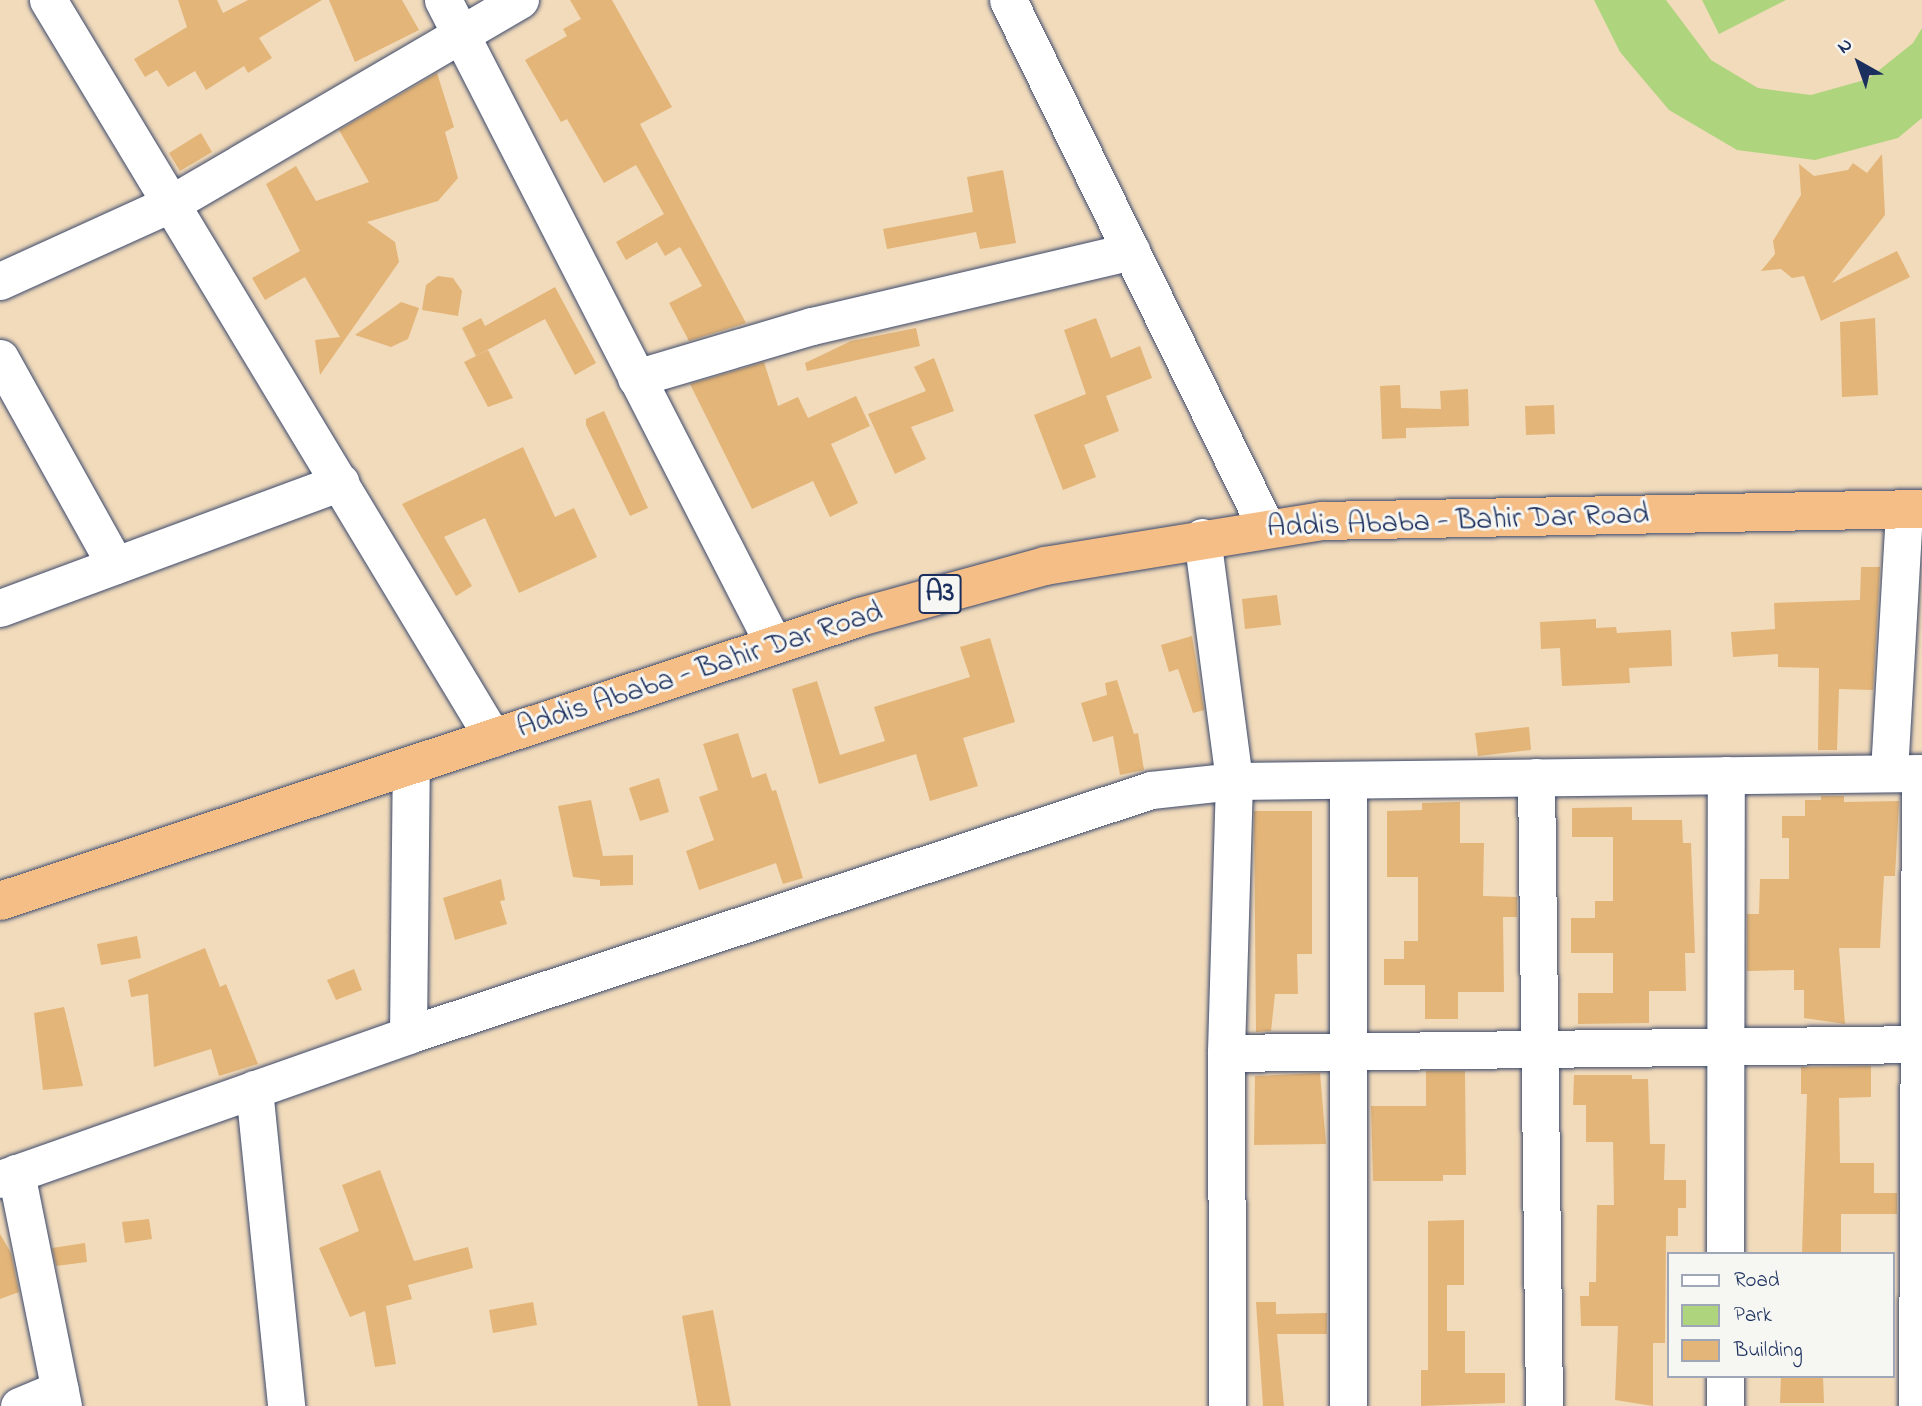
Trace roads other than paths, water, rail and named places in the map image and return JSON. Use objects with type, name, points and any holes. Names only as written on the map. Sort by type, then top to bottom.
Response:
[{"type":"highway","name":"Addis Ababa - Bahir Dar Road","points":[[0,901],[774,645],[1045,566],[1202,537],[1322,521],[1913,510]]},
{"type":"street","points":[[48,0],[493,738]]},
{"type":"street","points":[[443,0],[774,645]]},
{"type":"street","points":[[0,281],[172,203],[520,0]]},
{"type":"street","points":[[1008,0],[1266,527]]},
{"type":"street","points":[[636,378],[811,326],[1131,251]]},
{"type":"street","points":[[0,358],[115,565]]},
{"type":"street","points":[[0,608],[340,482]]},
{"type":"street","points":[[1913,510],[1910,773],[1920,1044],[1917,1406]]},
{"type":"street","points":[[1202,537],[1234,781],[1226,1053],[1227,1406]]},
{"type":"street","points":[[408,1035],[411,765]]},
{"type":"street","points":[[19,1406],[61,1397],[8,1176],[408,1035],[1151,790],[1234,781],[1910,773]]},
{"type":"street","points":[[1726,775],[1726,1252]]},
{"type":"street","points":[[1536,777],[1544,1406]]},
{"type":"street","points":[[1348,780],[1348,1406]]},
{"type":"street","points":[[1226,1053],[1920,1044]]},
{"type":"street","points":[[254,1089],[286,1406]]},
{"type":"street","points":[[1725,1378],[1725,1406]]}]
